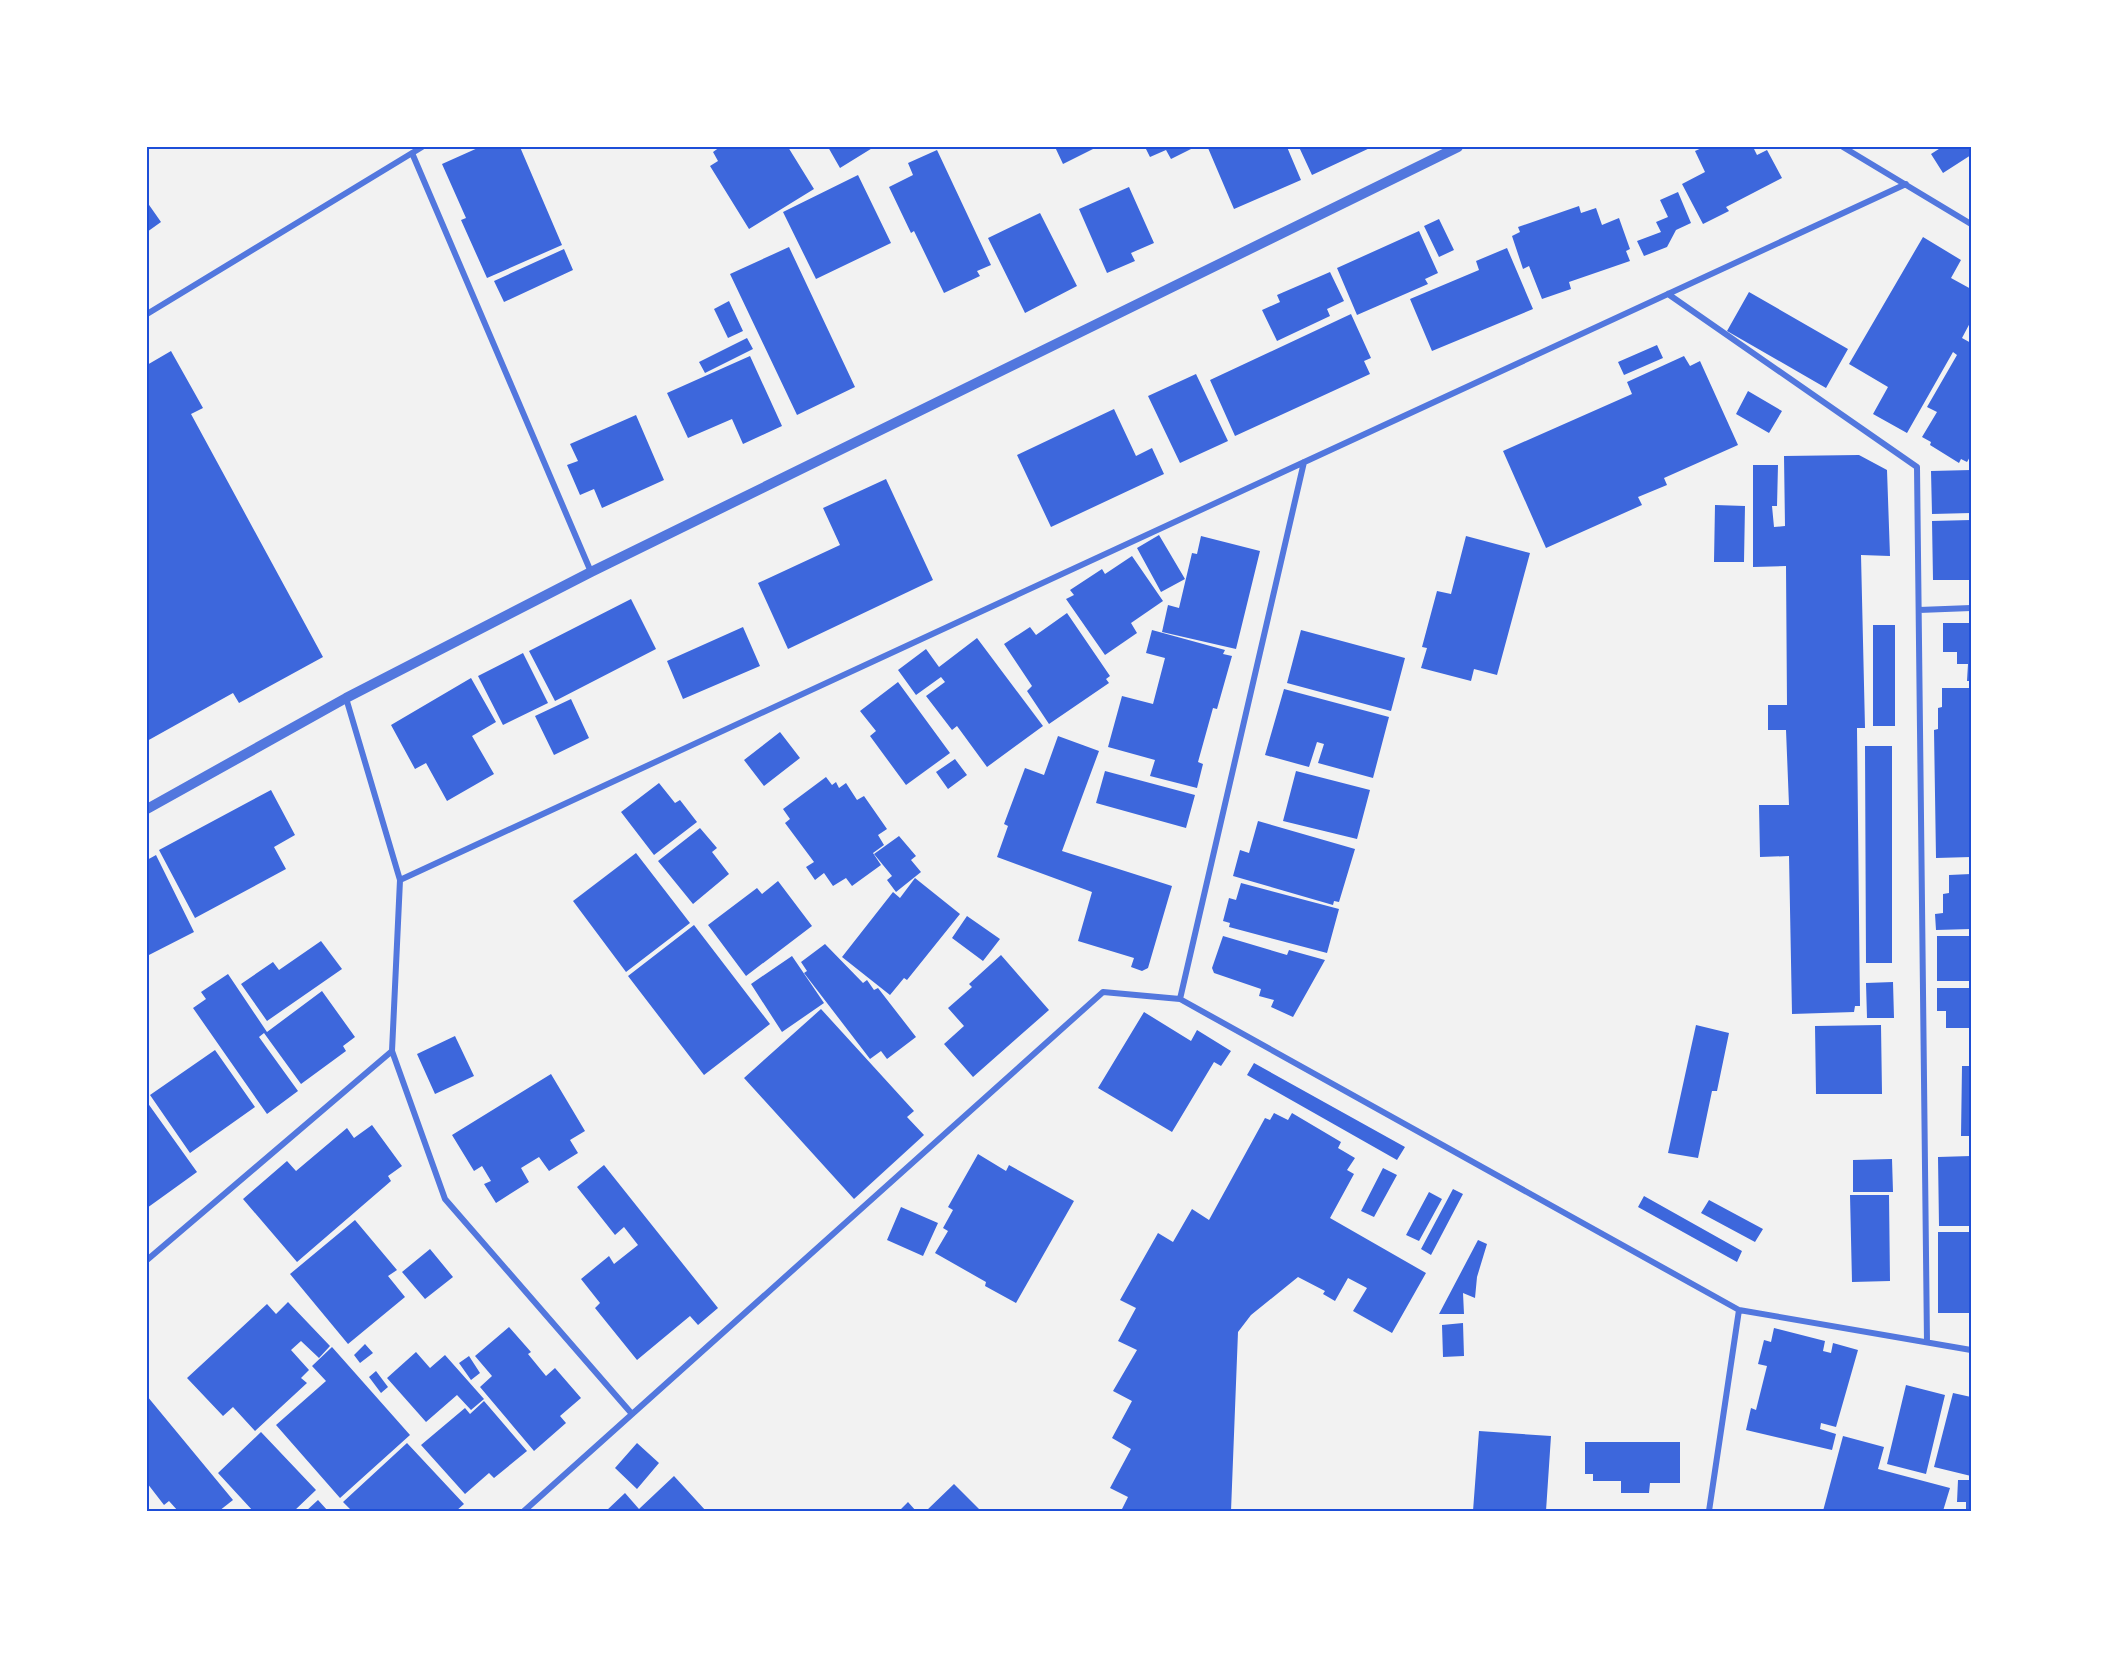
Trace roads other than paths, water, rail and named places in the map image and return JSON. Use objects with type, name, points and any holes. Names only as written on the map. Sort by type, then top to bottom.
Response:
[{"type":"street","points":[[147,314],[422,147]]},
{"type":"street","points":[[147,809],[346,698],[591,572],[1458,147]]},
{"type":"street","points":[[1843,147],[1971,224]]},
{"type":"street","points":[[412,153],[591,572]]},
{"type":"street","points":[[400,880],[1906,184]]},
{"type":"street","points":[[1668,294],[1917,466],[1927,1342]]},
{"type":"street","points":[[1180,999],[1304,462]]},
{"type":"street","points":[[1919,610],[1971,608]]},
{"type":"street","points":[[346,698],[400,880],[392,1051],[445,1199],[632,1414]]},
{"type":"street","points":[[524,1511],[1103,992],[1180,999],[1739,1310],[1971,1350]]},
{"type":"street","points":[[147,1260],[392,1051]]},
{"type":"street","points":[[1709,1511],[1739,1310]]}]
